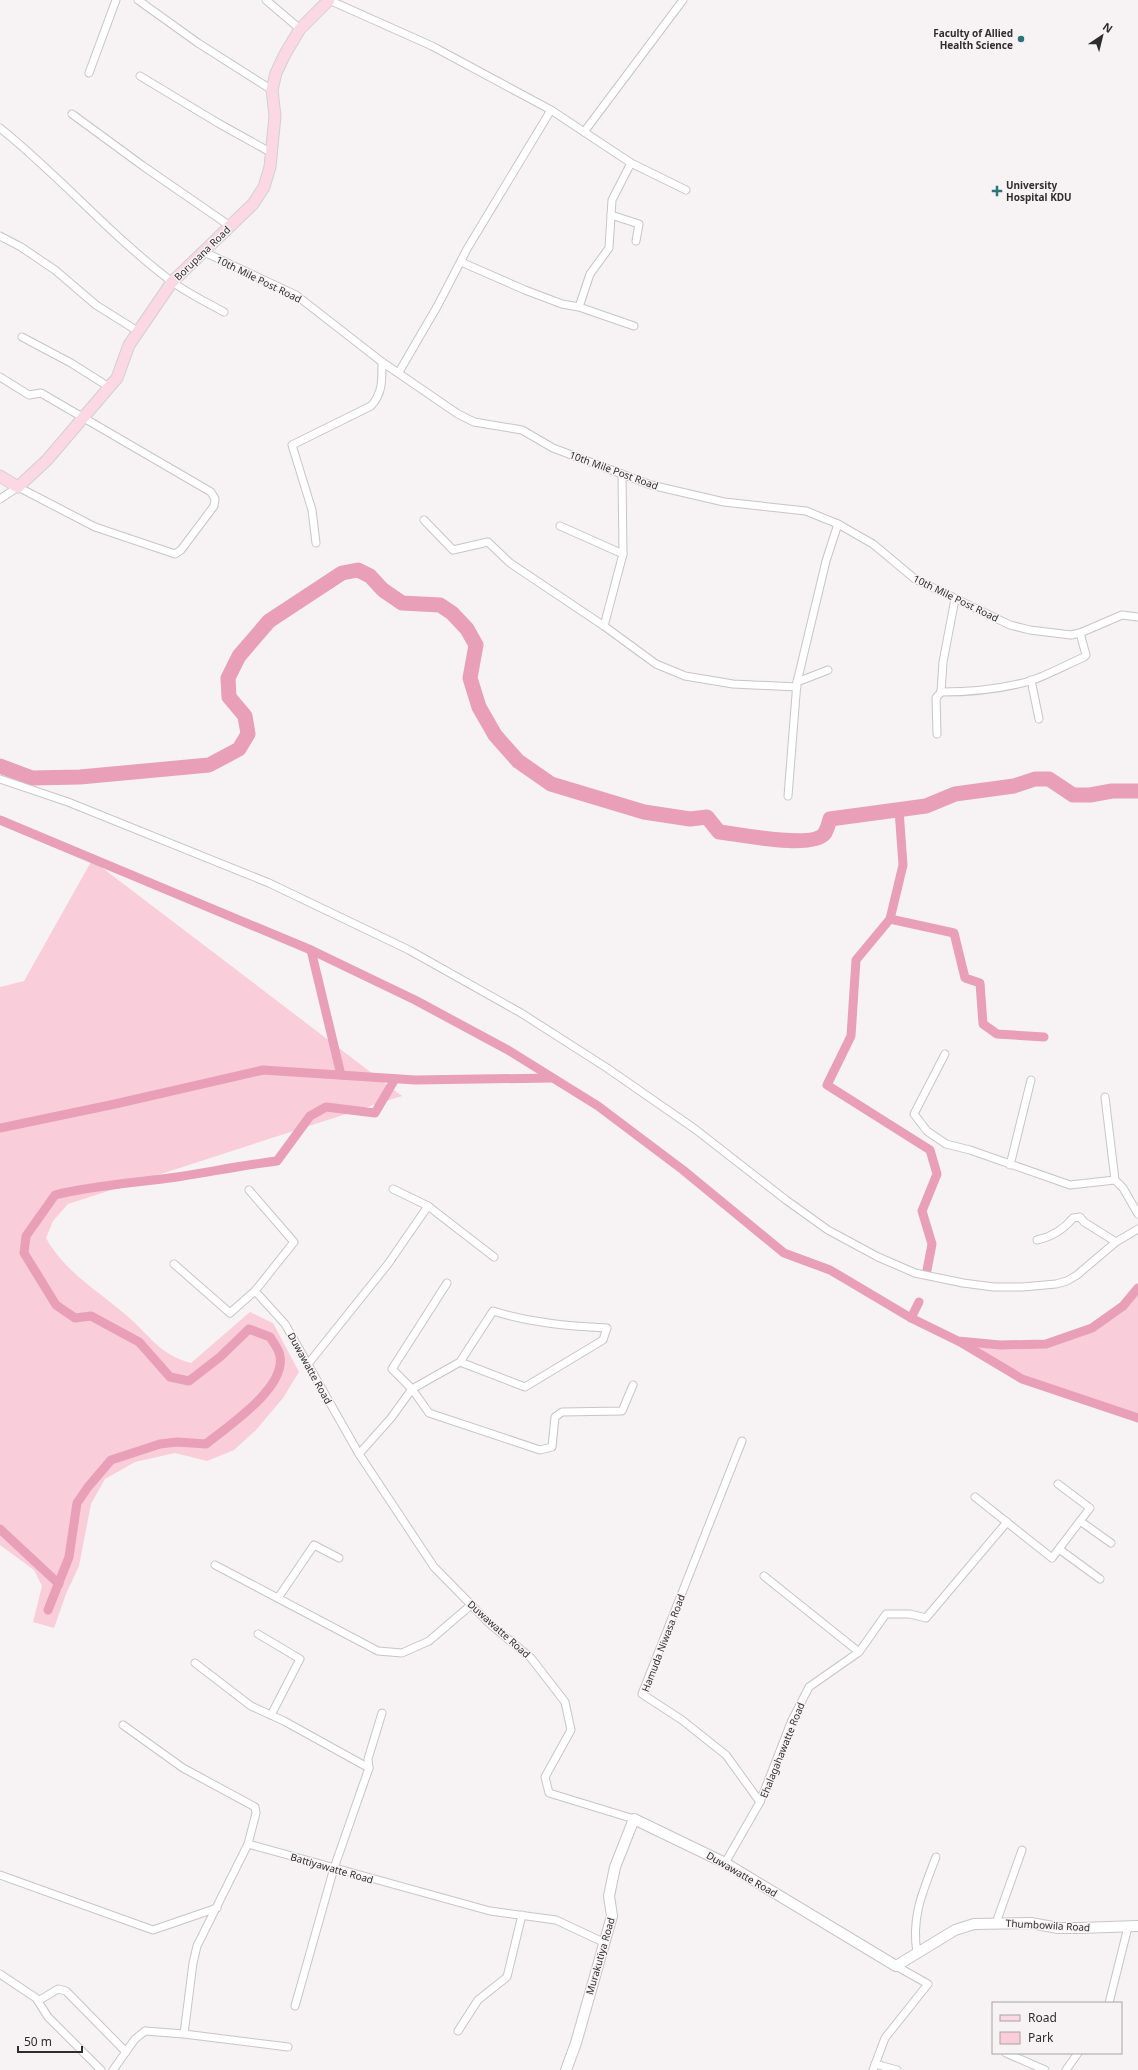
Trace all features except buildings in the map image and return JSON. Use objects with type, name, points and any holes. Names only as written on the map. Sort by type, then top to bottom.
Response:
[{"type":"main road","name":"Borupana Road","points":[[18,487],[47,460],[117,378],[129,345],[172,282],[253,204],[264,187],[270,167],[270,152],[275,116],[272,90],[276,73],[300,29],[329,0]]},
{"type":"main road","points":[[0,476],[18,487]]},
{"type":"street","points":[[89,73],[116,0]]},
{"type":"street","points":[[138,0],[198,43],[272,90]]},
{"type":"street","points":[[266,0],[300,29]]},
{"type":"street","points":[[329,0],[432,46],[551,110],[631,163],[686,190]]},
{"type":"street","points":[[584,132],[683,0]]},
{"type":"street","points":[[140,76],[218,123],[270,152]]},
{"type":"street","points":[[399,372],[461,262],[551,110]]},
{"type":"street","points":[[72,114],[143,166],[230,226]]},
{"type":"street","points":[[0,128],[23,146],[125,242],[172,282],[224,312]]},
{"type":"street","points":[[579,307],[590,274],[609,248],[612,200],[631,163]]},
{"type":"street","points":[[611,216],[639,224],[636,241]]},
{"type":"street","points":[[0,236],[21,247],[55,270],[96,305],[139,332]]},
{"type":"street","name":"10th Mile Post Road","points":[[204,252],[296,295],[382,362],[399,372],[458,414],[474,422],[522,430],[553,448],[651,485],[724,502],[806,511],[838,524],[873,544],[915,579],[1010,625],[1054,634],[1080,633],[1122,615],[1138,617]]},
{"type":"street","points":[[461,262],[525,290],[562,304],[579,307],[634,326]]},
{"type":"street","points":[[22,337],[71,363],[109,388]]},
{"type":"street","points":[[316,543],[312,510],[292,445],[371,406],[378,398],[381,389],[382,362]]},
{"type":"street","points":[[0,377],[29,395],[41,393],[210,492],[215,499],[214,506],[181,550],[175,554],[167,553],[95,527],[18,487],[0,499]]},
{"type":"street","points":[[604,626],[623,554],[622,474]]},
{"type":"street","points":[[424,520],[453,550],[488,542],[510,563],[604,626],[656,664],[685,676],[733,684],[797,684],[828,670]]},
{"type":"street","points":[[788,796],[797,684],[826,562],[838,524]]},
{"type":"street","points":[[560,526],[623,554]]},
{"type":"street","points":[[937,734],[936,698],[941,692],[944,662],[955,599]]},
{"type":"street","points":[[941,692],[960,692],[1001,687],[1031,680],[1084,657],[1086,655],[1080,633]]},
{"type":"street","points":[[1031,680],[1039,719]]},
{"type":"street","points":[[0,779],[88,809],[269,883],[409,950],[521,1013],[607,1068],[695,1129],[786,1200],[828,1230],[878,1257],[916,1273],[963,1283],[994,1287],[1022,1287],[1056,1284],[1067,1281],[1077,1275],[1116,1242],[1138,1229]]},
{"type":"street","points":[[945,1054],[914,1114],[927,1131],[946,1144],[970,1150],[1070,1186],[1115,1180]]},
{"type":"street","points":[[1010,1164],[1031,1080]]},
{"type":"street","points":[[1105,1097],[1115,1180],[1123,1188],[1138,1214]]},
{"type":"street","points":[[393,1189],[428,1206],[494,1257]]},
{"type":"street","points":[[174,1264],[230,1313],[255,1291],[294,1242],[249,1190]]},
{"type":"street","points":[[308,1364],[388,1264],[428,1206]]},
{"type":"street","points":[[1037,1240],[1047,1238],[1073,1218],[1080,1217],[1084,1222],[1116,1242]]},
{"type":"street","points":[[447,1283],[392,1369],[412,1389],[429,1413],[540,1450],[552,1447],[555,1417],[562,1412],[622,1411],[633,1385]]},
{"type":"street","name":"Duwawatte Road","points":[[255,1291],[286,1324],[359,1454],[434,1568],[490,1624],[531,1658],[565,1702],[571,1730],[545,1777],[549,1793],[634,1819],[725,1863],[896,1966]]},
{"type":"street","points":[[359,1454],[391,1418],[412,1389],[460,1362],[492,1311],[517,1319],[561,1326],[608,1328],[603,1340],[525,1387],[460,1362]]},
{"type":"street","name":"Hamuda Niwasa Road","points":[[742,1441],[642,1694],[682,1720],[726,1755],[760,1802]]},
{"type":"street","points":[[975,1497],[1052,1558],[1090,1508],[1058,1484]]},
{"type":"street","points":[[1080,1520],[1111,1543]]},
{"type":"street","name":"Ehalagahawatte Road","points":[[725,1863],[760,1802],[792,1720],[809,1687],[859,1652],[886,1614],[910,1614],[926,1618],[1007,1522]]},
{"type":"street","points":[[278,1598],[314,1545],[339,1558]]},
{"type":"street","points":[[1059,1549],[1100,1579]]},
{"type":"street","points":[[215,1565],[378,1651],[402,1653],[429,1641],[471,1605]]},
{"type":"street","points":[[764,1576],[859,1652]]},
{"type":"street","points":[[258,1634],[300,1659],[271,1715]]},
{"type":"street","points":[[195,1663],[251,1706],[271,1715],[369,1768]]},
{"type":"street","points":[[295,2006],[334,1868],[369,1768],[368,1759],[382,1713]]},
{"type":"street","points":[[123,1725],[183,1768],[255,1806],[256,1813],[248,1844],[197,1946],[193,1962],[184,2034]]},
{"type":"street","name":"Murakutiya Road","points":[[566,2070],[576,2043],[603,1942],[612,1916],[609,1896],[615,1867],[634,1819]]},
{"type":"street","name":"Battiyawatte Road","points":[[248,1844],[490,1911],[556,1920],[603,1942]]},
{"type":"street","points":[[996,1923],[1022,1850]]},
{"type":"street","points":[[917,1953],[914,1934],[919,1902],[936,1857]]},
{"type":"street","points":[[0,1875],[153,1930],[217,1908]]},
{"type":"street","points":[[458,2031],[478,2000],[507,1977],[522,1915]]},
{"type":"street","name":"Thumbowila Road","points":[[896,1966],[955,1930],[974,1924],[1031,1922],[1058,1928],[1133,1927]]},
{"type":"street","points":[[1109,2002],[1133,1927]]},
{"type":"street","points":[[896,1966],[928,1984],[885,2038],[874,2067],[896,2070]]},
{"type":"street","points":[[0,1974],[36,1998],[48,2017],[101,2070]]},
{"type":"street","points":[[38,2001],[58,1989],[66,1991],[126,2052]]},
{"type":"street","points":[[113,2070],[135,2039],[145,2031],[184,2034],[288,2047]]},
{"type":"street","points":[[1006,2054],[1045,2070]]},
{"type":"street","points":[[1066,2070],[1077,2054]]},
{"type":"green space","points":[[92,860],[402,1096],[68,1204],[53,1221],[46,1238],[62,1261],[82,1280],[126,1315],[155,1343],[170,1355],[191,1363],[250,1312],[273,1323],[299,1372],[283,1398],[256,1430],[234,1450],[207,1461],[175,1453],[135,1462],[105,1479],[91,1504],[79,1566],[66,1594],[54,1628],[33,1622],[42,1586],[34,1570],[0,1545],[0,987],[24,981]]},
{"type":"green space","points":[[1138,1292],[1138,1414],[1024,1377],[974,1347],[1048,1346],[1093,1331],[1123,1310]]},
{"type":"waterway","points":[[0,766],[32,778],[80,777],[209,765],[239,749],[248,734],[245,716],[229,697],[228,678],[239,656],[269,621],[342,573],[358,570],[370,576],[383,590],[402,603],[440,605],[452,613],[467,629],[476,645],[470,678],[479,707],[495,735],[518,761],[551,784],[644,812],[690,819],[707,817],[719,832],[791,841],[818,838],[825,833],[830,819],[926,806],[955,794],[1014,786],[1035,779],[1049,779],[1073,795],[1090,795],[1112,791],[1138,791]]},
{"type":"waterway","points":[[899,810],[903,865],[890,919],[856,960],[851,1036],[827,1085],[930,1150],[937,1174],[922,1211],[932,1244],[927,1270]]},
{"type":"waterway","points":[[0,820],[311,950],[415,1000],[508,1050],[598,1106],[683,1170],[784,1253],[830,1270],[911,1318],[958,1341],[1000,1345],[1046,1344],[1092,1328],[1123,1306],[1138,1288]]},
{"type":"waterway","points":[[890,919],[954,933],[965,978],[980,983],[983,1024],[997,1034],[1044,1037]]},
{"type":"waterway","points":[[311,950],[341,1075]]},
{"type":"waterway","points":[[0,1128],[115,1104],[263,1070],[415,1080],[552,1078]]},
{"type":"waterway","points":[[48,1610],[69,1557],[77,1503],[88,1487],[111,1460],[160,1444],[177,1442],[206,1444],[241,1417],[265,1393],[274,1381],[279,1368],[280,1356],[270,1337],[249,1329],[220,1357],[189,1381],[170,1377],[139,1342],[91,1316],[75,1318],[56,1305],[24,1253],[26,1236],[55,1195],[116,1184],[177,1177],[277,1161],[310,1116],[326,1107],[375,1113],[395,1079]]},
{"type":"waterway","points":[[911,1318],[919,1302]]},
{"type":"waterway","points":[[960,1342],[1022,1379],[1138,1418]]},
{"type":"waterway","points":[[0,1529],[59,1584]]},
{"type":"place","name":"Faculty of Allied Health Science","points":[[1021,39]]},
{"type":"place","name":"University Hospital KDU","points":[[997,191]]}]
